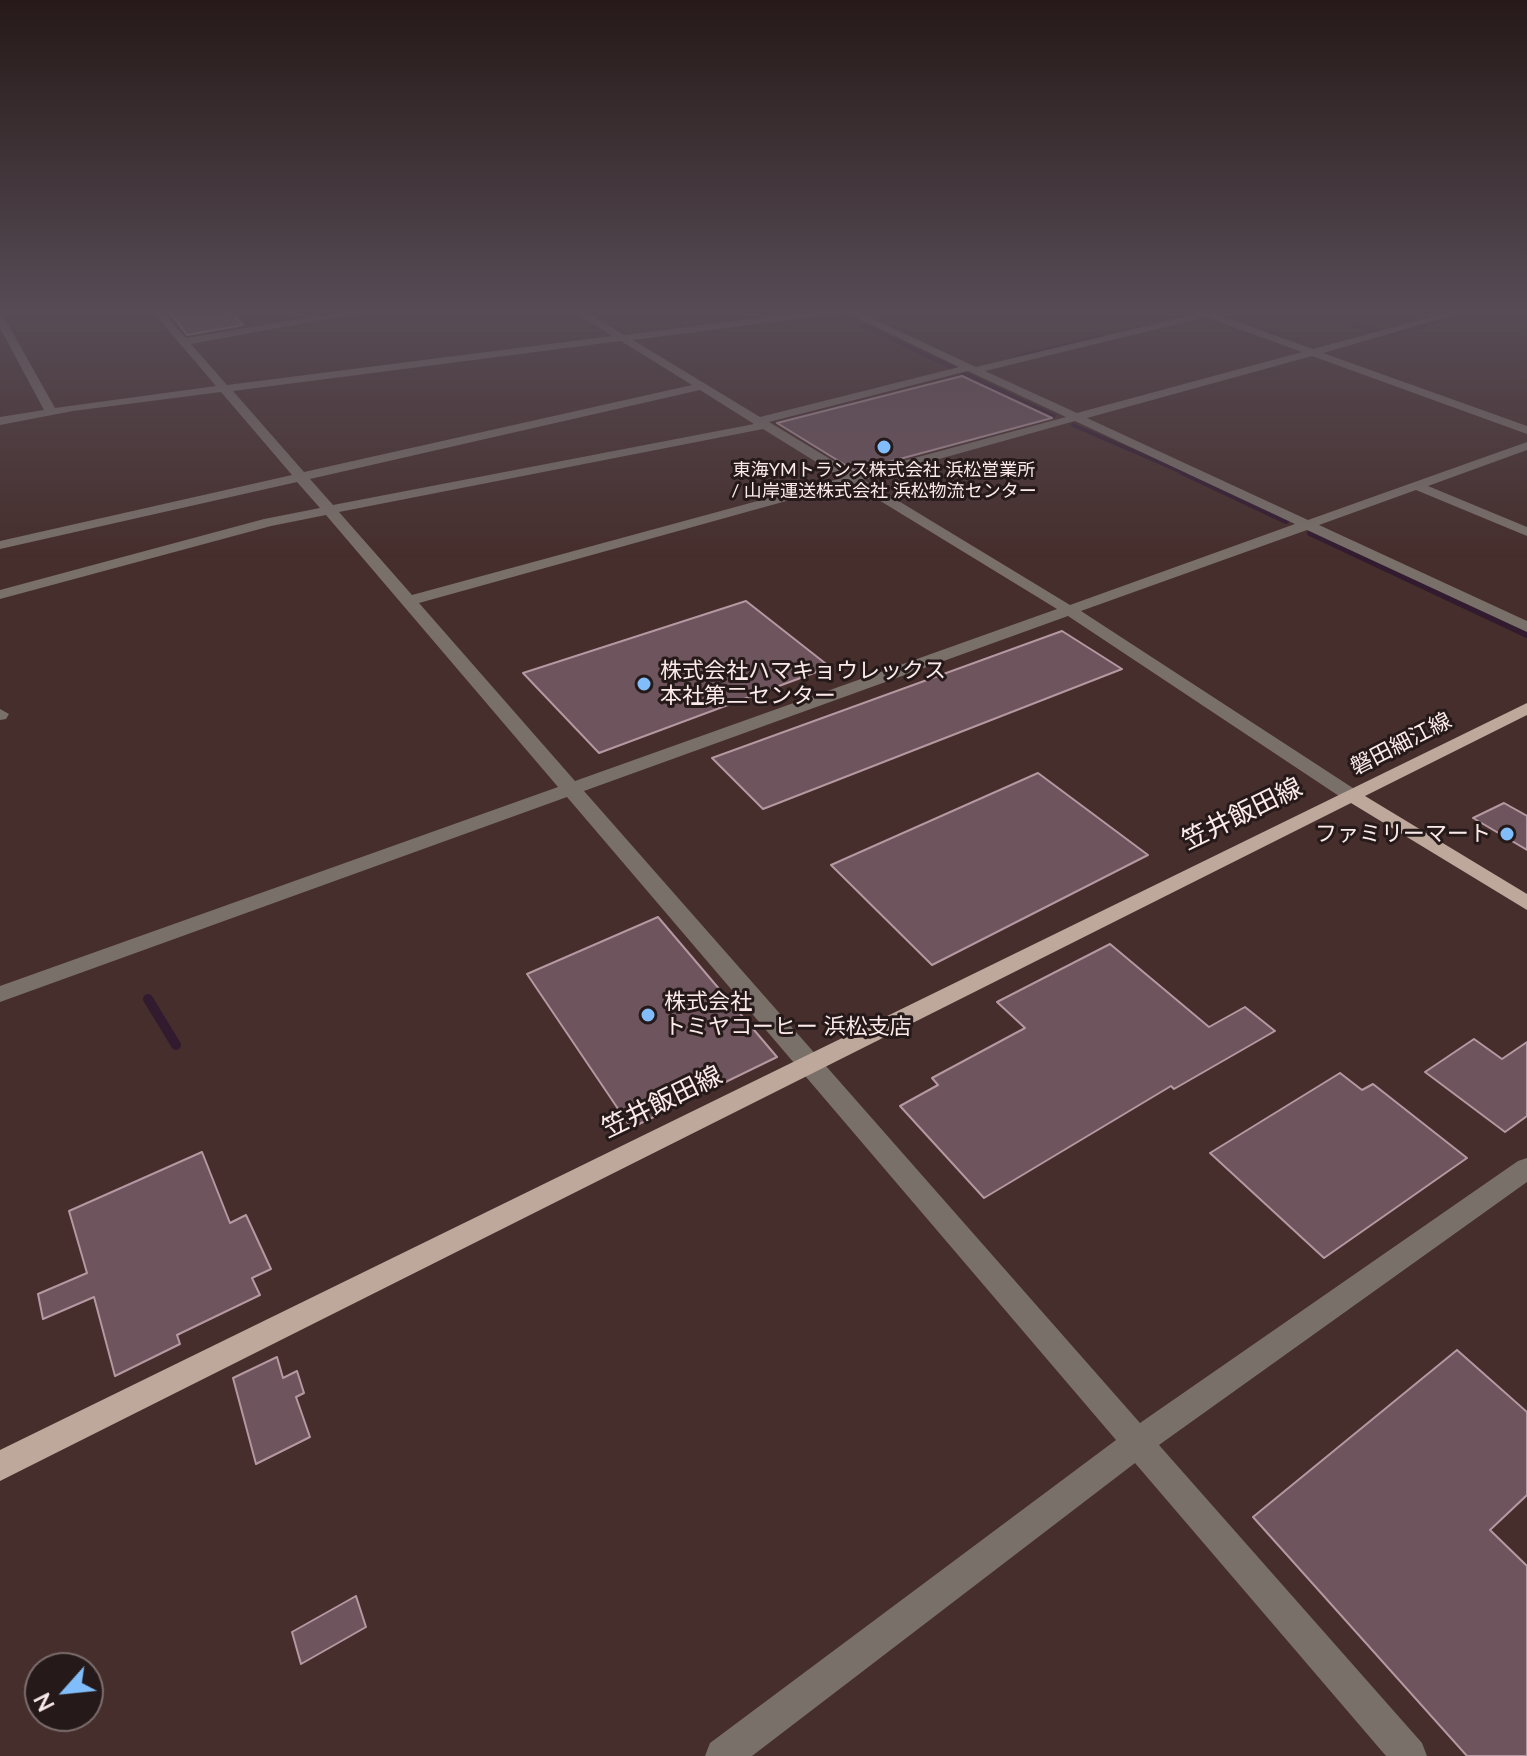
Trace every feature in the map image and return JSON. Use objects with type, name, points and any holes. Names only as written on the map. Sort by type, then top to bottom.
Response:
[{"type":"main road","name":"磐田細江線","points":[[1352,796],[1527,708]]},
{"type":"main road","name":"磐田細江線","points":[[1352,796],[1527,903]]},
{"type":"main road","name":"笠井飯田線","points":[[0,1466],[1352,796]]},
{"type":"street","points":[[41,393],[51,411]]},
{"type":"street","points":[[0,421],[51,411],[200,393]]},
{"type":"street","points":[[227,393],[1409,1756]]},
{"type":"street","points":[[0,545],[672,393]]},
{"type":"street","points":[[714,393],[1067,609],[1352,796]]},
{"type":"street","points":[[0,595],[269,522],[762,423],[875,393]]},
{"type":"street","points":[[1020,393],[1527,627]]},
{"type":"street","points":[[408,601],[1163,393]]},
{"type":"street","points":[[1425,393],[1527,430]]},
{"type":"street","points":[[0,994],[1527,446]]},
{"type":"street","points":[[1501,455],[1527,465]]},
{"type":"street","points":[[1415,485],[1527,532]]},
{"type":"street","points":[[723,1756],[1138,1442],[1527,1168]]},
{"type":"building","name":"東海YMトランス株式会社 浜松営業所 / 山岸運送株式会社 浜松物流センター","points":[[895,393],[998,393],[1052,418],[855,471],[777,423]]},
{"type":"building","points":[[746,601],[830,667],[599,753],[523,673]]},
{"type":"building","points":[[1062,631],[1122,669],[763,809],[712,758]]},
{"type":"building","points":[[1038,773],[1148,855],[932,965],[831,865]]},
{"type":"building","points":[[1504,803],[1527,816],[1527,850],[1473,818]]},
{"type":"building","name":"株式会社 トミヤコーヒー 浜松支店","points":[[658,917],[777,1057],[631,1128],[527,974]]},
{"type":"building","points":[[1110,944],[1209,1027],[1245,1007],[1275,1031],[1174,1089],[1171,1086],[984,1198],[900,1106],[938,1085],[932,1078],[1025,1028],[997,1002]]},
{"type":"building","points":[[1474,1039],[1502,1059],[1527,1042],[1527,1116],[1505,1132],[1425,1072]]},
{"type":"building","points":[[1340,1073],[1362,1090],[1373,1084],[1467,1158],[1324,1258],[1210,1153]]},
{"type":"building","points":[[202,1152],[230,1223],[246,1215],[271,1269],[252,1278],[260,1295],[177,1335],[180,1344],[115,1376],[94,1297],[43,1319],[38,1294],[87,1273],[69,1211]]},
{"type":"building","points":[[1457,1350],[1527,1412],[1527,1495],[1490,1530],[1527,1566],[1527,1756],[1467,1756],[1253,1517]]},
{"type":"building","points":[[277,1357],[283,1378],[297,1371],[304,1393],[296,1397],[310,1437],[256,1464],[233,1378]]},
{"type":"building","points":[[356,1596],[366,1627],[301,1664],[292,1632]]},
{"type":"waterway","points":[[1006,393],[1054,416]]},
{"type":"waterway","points":[[1073,425],[1184,473]]},
{"type":"waterway","points":[[1180,471],[1286,521]]},
{"type":"waterway","points":[[1310,533],[1527,635]]},
{"type":"waterway","points":[[148,999],[176,1045]]},
{"type":"place","name":"東海YMトランス株式会社 浜松営業所 / 山岸運送株式会社 浜松物流センター","points":[[884,447]]},
{"type":"place","name":"株式会社ハマキョウレックス 本社第二センター","points":[[644,684]]},
{"type":"place","name":"ファミリーマート","points":[[1507,834]]},
{"type":"place","name":"株式会社 トミヤコーヒー 浜松支店","points":[[648,1015]]}]
